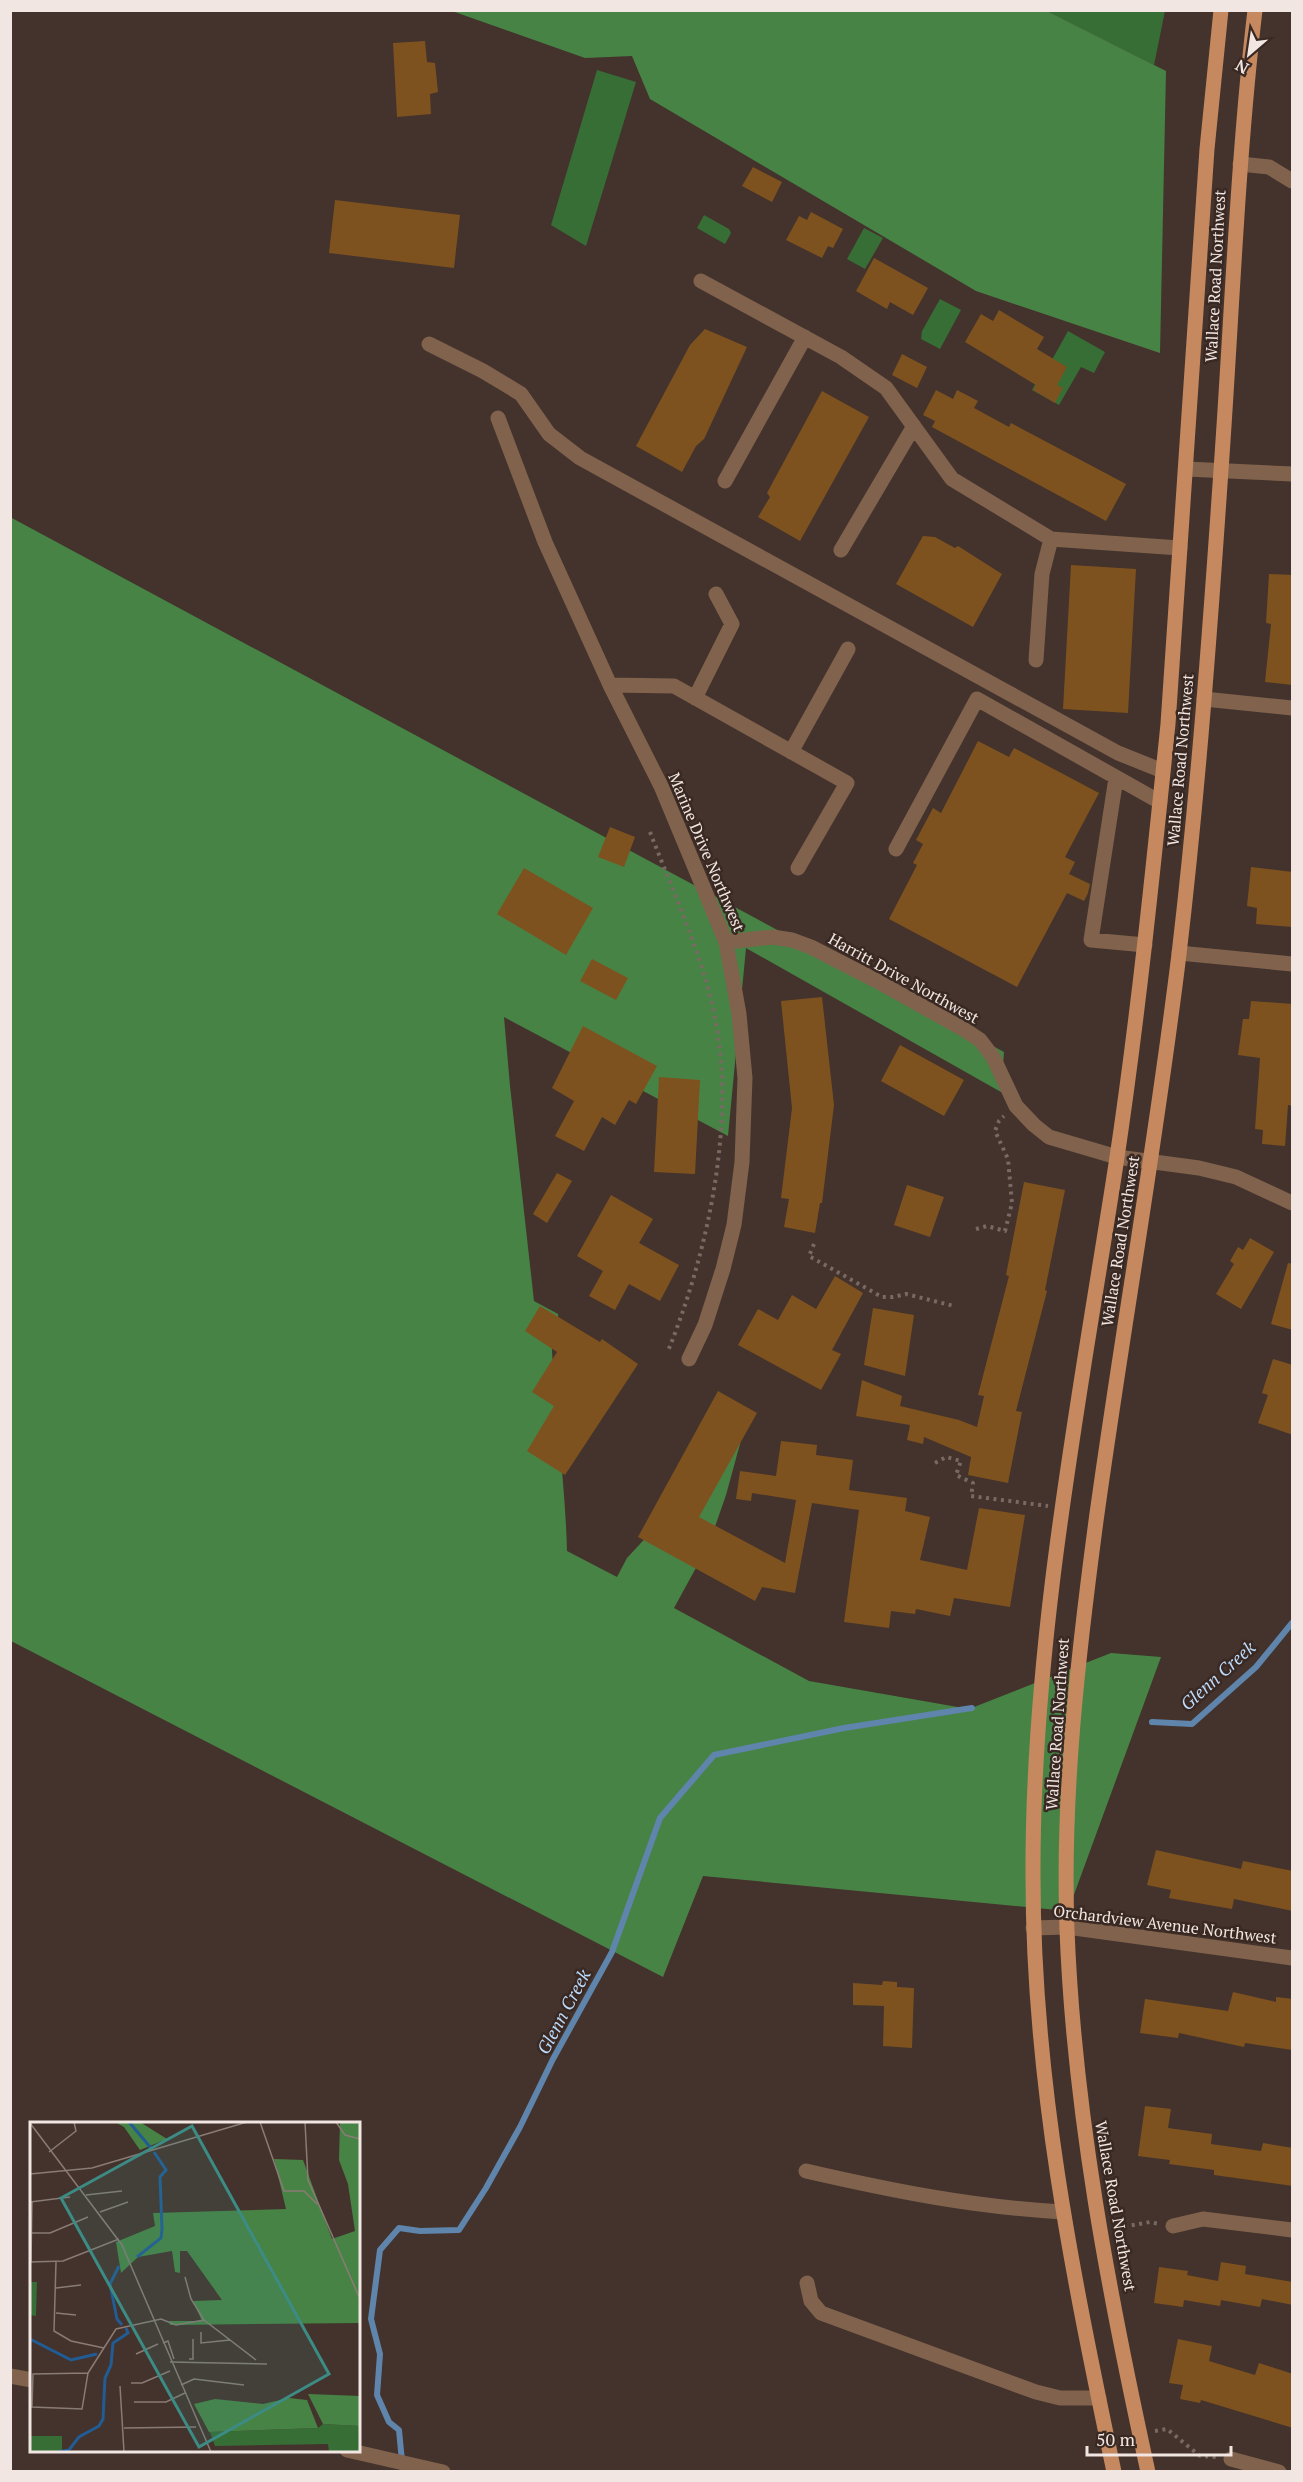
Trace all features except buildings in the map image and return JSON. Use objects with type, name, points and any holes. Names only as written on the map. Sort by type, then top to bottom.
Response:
[{"type":"main road","name":"Wallace Road Northwest","points":[[1114,2472],[1063,2212],[1045,2089],[1037,1999],[1033,1870],[1041,1690],[1064,1508],[1117,1157],[1145,945],[1160,802],[1208,149],[1221,10]]},
{"type":"main road","name":"Wallace Road Northwest","points":[[1148,2472],[1101,2231],[1082,2117],[1067,1927],[1068,1801],[1075,1694],[1104,1461],[1151,1162],[1179,953],[1204,699],[1240,164],[1255,10]]},
{"type":"street","points":[[1240,164],[1269,167],[1293,180]]},
{"type":"street","points":[[701,281],[841,357],[886,388],[952,479],[1051,539],[1180,548]]},
{"type":"street","points":[[725,481],[805,337]]},
{"type":"street","points":[[429,344],[483,371],[521,394],[549,434],[580,458],[1118,753],[1163,771]]},
{"type":"street","name":"Marine Drive Northwest","points":[[498,418],[545,542],[610,685],[661,786],[726,942],[739,1014],[745,1078],[742,1162],[734,1225],[723,1269],[705,1325],[689,1359]]},
{"type":"street","points":[[841,550],[914,426]]},
{"type":"street","points":[[1186,469],[1293,474]]},
{"type":"street","points":[[1036,660],[1042,574],[1051,539]]},
{"type":"street","points":[[695,698],[732,624],[716,594]]},
{"type":"street","points":[[792,752],[848,649]]},
{"type":"street","points":[[610,685],[674,686],[847,783],[798,868]]},
{"type":"street","points":[[896,849],[977,699],[1160,802]]},
{"type":"street","points":[[1204,699],[1293,708]]},
{"type":"street","points":[[1116,778],[1091,940],[1145,945]]},
{"type":"street","name":"Harritt Drive Northwest","points":[[726,942],[762,937],[792,940],[867,976],[964,1030],[980,1040],[993,1057],[1016,1106],[1049,1137],[1117,1157],[1199,1168],[1236,1178],[1293,1203]]},
{"type":"street","points":[[1179,953],[1293,964]]},
{"type":"street","name":"Orchardview Avenue Northwest","points":[[1034,1928],[1067,1927],[1293,1958]]},
{"type":"street","points":[[806,2171],[895,2191],[960,2202],[1003,2208],[1063,2212]]},
{"type":"street","points":[[1173,2226],[1203,2219],[1293,2230]]},
{"type":"street","points":[[807,2283],[811,2301],[821,2313],[828,2316],[1036,2392],[1060,2398],[1099,2398]]},
{"type":"street","points":[[10,2376],[30,2380]]},
{"type":"street","points":[[352,2452],[443,2472]]},
{"type":"street","points":[[1231,2458],[1279,2472]]},
{"type":"path","points":[[650,832],[698,957],[718,1035],[722,1128],[702,1253],[668,1351]]},
{"type":"path","points":[[976,1229],[987,1226],[1005,1231],[1012,1203],[1008,1159],[995,1131],[999,1120],[1016,1106]]},
{"type":"path","points":[[814,1244],[809,1256],[882,1297],[906,1294],[954,1306]]},
{"type":"path","points":[[935,1462],[946,1457],[961,1461],[956,1475],[974,1483],[971,1496],[1064,1508]]},
{"type":"path","points":[[1101,2231],[1150,2222],[1173,2226]]},
{"type":"path","points":[[1140,2434],[1167,2429],[1200,2456],[1231,2458]]},
{"type":"green space","points":[[452,11],[1047,11],[1166,71],[1160,353],[976,291],[650,99],[632,56],[585,58]]},
{"type":"green space","points":[[1047,11],[1165,11],[1154,65]]},
{"type":"green space","points":[[597,70],[636,82],[586,246],[551,225]]},
{"type":"green space","points":[[704,215],[729,229],[731,233],[725,244],[697,228]]},
{"type":"green space","points":[[864,228],[883,238],[865,269],[847,259]]},
{"type":"green space","points":[[940,299],[961,310],[940,349],[921,339],[922,331]]},
{"type":"green space","points":[[1068,331],[1105,352],[1094,373],[1081,367],[1059,405],[1032,390],[1040,375],[1043,376]]},
{"type":"green space","points":[[10,517],[1004,1052],[1001,1092],[746,948],[728,1136],[504,1017],[534,1301],[558,1314],[559,1326],[551,1331],[567,1551],[617,1577],[627,1558],[743,1433],[726,1495],[709,1544],[674,1608],[809,1681],[969,1709],[1111,1653],[1161,1657],[1068,1911],[703,1876],[663,1977],[11,1641]]},
{"type":"waterway","name":"Glenn Creek","points":[[1152,1722],[1192,1724],[1256,1667],[1292,1623]]},
{"type":"waterway","name":"Glenn Creek","points":[[403,2472],[399,2430],[389,2422],[377,2395],[380,2354],[371,2319],[380,2250],[399,2228],[420,2231],[459,2230],[486,2188],[520,2127],[553,2059],[612,1952],[660,1818],[714,1755],[844,1728],[972,1708]]}]
